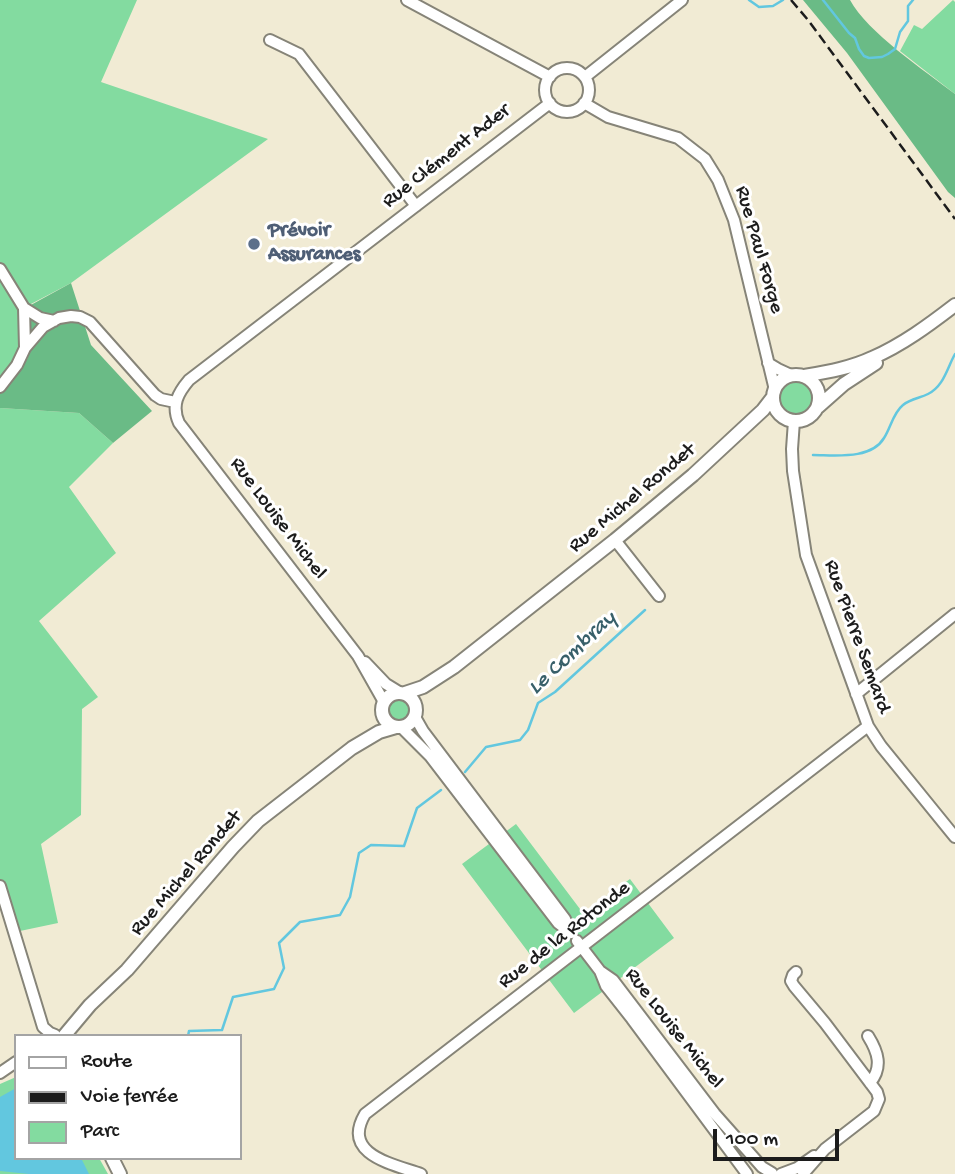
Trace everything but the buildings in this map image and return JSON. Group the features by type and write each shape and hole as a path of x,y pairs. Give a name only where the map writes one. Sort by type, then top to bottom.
{"street":[{"path":"407,0 550,76"},
{"path":"584,77 682,0"},
{"path":"270,40 299,54 416,206"},
{"path":"561,69 580,72 584,77 589,87 588,94 579,108 560,110 546,97 545,87 550,76 561,69"},
{"name":"Rue Clément Ader","path":"175,402 190,380 550,103"},
{"name":"Rue Paul Forge","path":"584,103 608,117 678,138 705,159 718,180 734,220 774,394"},
{"path":"0,270 24,308 40,318 54,321"},
{"path":"904,341 844,384 809,417 802,420 789,419 775,408 774,394 779,383 797,376 845,368 873,358 922,330 955,305"},
{"path":"24,308 24,348"},
{"path":"0,387 17,365 24,348 43,327 71,316 90,322 155,395 175,402"},
{"path":"768,362 778,369 810,379 817,387 820,400 818,407"},
{"name":"Rue Michel Rondet","path":"416,714 426,693 454,667 693,475 763,411 774,394"},
{"name":"Rue Louise Michel","path":"175,402 179,423 358,656 386,684 402,693"},
{"name":"Rue Michel Rondet","path":"736,436 764,416 789,419"},
{"name":"Rue Pierre Semard","path":"789,419 793,471 806,555 868,726 881,746 955,837"},
{"path":"615,540 659,596"},
{"path":"856,694 955,614"},
{"name":"Rue Louise Michel","path":"358,656 383,708"},
{"name":"Rue Michel Rondet","path":"402,693 423,687 454,667"},
{"path":"402,693 414,701 416,714 412,722 398,727 387,722 383,708 390,695 402,693"},
{"name":"Rue Michel Rondet","path":"66,1034 90,1005 127,970 258,821 352,748 373,727 383,708"},
{"name":"Rue Louise Michel","path":"416,714 423,731 558,910 600,971 606,986 747,1174"},
{"name":"Rue de la Rotonde","path":"421,1174 370,1155 362,1146 359,1136 359,1123 365,1114 868,726"},
{"name":"Rue Louise Michel","path":"398,727 430,757 558,923 572,933"},
{"name":"Rue Michel Rondet","path":"352,748 379,732 398,727"},
{"path":"0,886 43,1027 52,1034"},
{"name":"Rue Louise Michel","path":"600,971 613,980 724,1124 762,1167 774,1174"},
{"path":"774,1174 797,1168 825,1149 874,1111 879,1099 877,1092 794,986 791,981 796,972"},
{"name":"Rue Michel Rondet","path":"57,1034 68,1021 90,1005"},
{"path":"868,1036 877,1049 878,1067 870,1083"},
{"path":"803,1174 825,1149"}],"green space":[{"path":"0,0 137,0 101,82 268,139 71,283 29,305 28,358 0,394"},
{"path":"803,0 850,0 883,38 955,94 955,198 847,53"},
{"path":"953,0 955,94 900,51 914,25 922,29"},
{"path":"71,283 91,345 152,411 113,443 79,413 0,408 0,394 28,358 29,306"},
{"path":"796,382 808,387 813,399 808,411 796,416 784,411 779,399 784,387"},
{"path":"0,408 79,413 113,443 69,487 116,553 39,621 98,697 82,709 81,815 41,844 58,923 20,931 7,892 0,893"},
{"path":"399,697 408,701 412,710 408,719 399,723 390,719 386,710 390,701"},
{"path":"516,824 583,913 630,879 674,938 574,1013 462,864"},
{"path":"14,1078 14,1160 100,1160 108,1174 0,1174 0,1084"}],"water":[{"path":"14,1089 14,1160 82,1160 89,1174 0,1171 0,1097"}],"waterway":[{"path":"749,0 759,7 773,6 783,0"},
{"path":"823,0 855,38 864,56 869,58 882,57 895,49 900,32 908,21 908,6 913,0"},
{"name":"Le Combray","path":"813,455 852,455 871,450 884,438 894,416 903,405 928,394 938,386 955,354"},
{"name":"Le Combray","path":"465,772 486,747 520,740 528,730 538,703 555,692 645,610"},
{"name":"Le Combray","path":"188,1034 189,1031 222,1030 233,997 274,989 284,968 279,943 300,922 340,915 350,897 359,853 371,845 404,846 417,808 441,790"}],"railway":[{"path":"791,0 955,219"}],"place":[{"name":"Prévoir Assurances","path":"254,244"}]}
